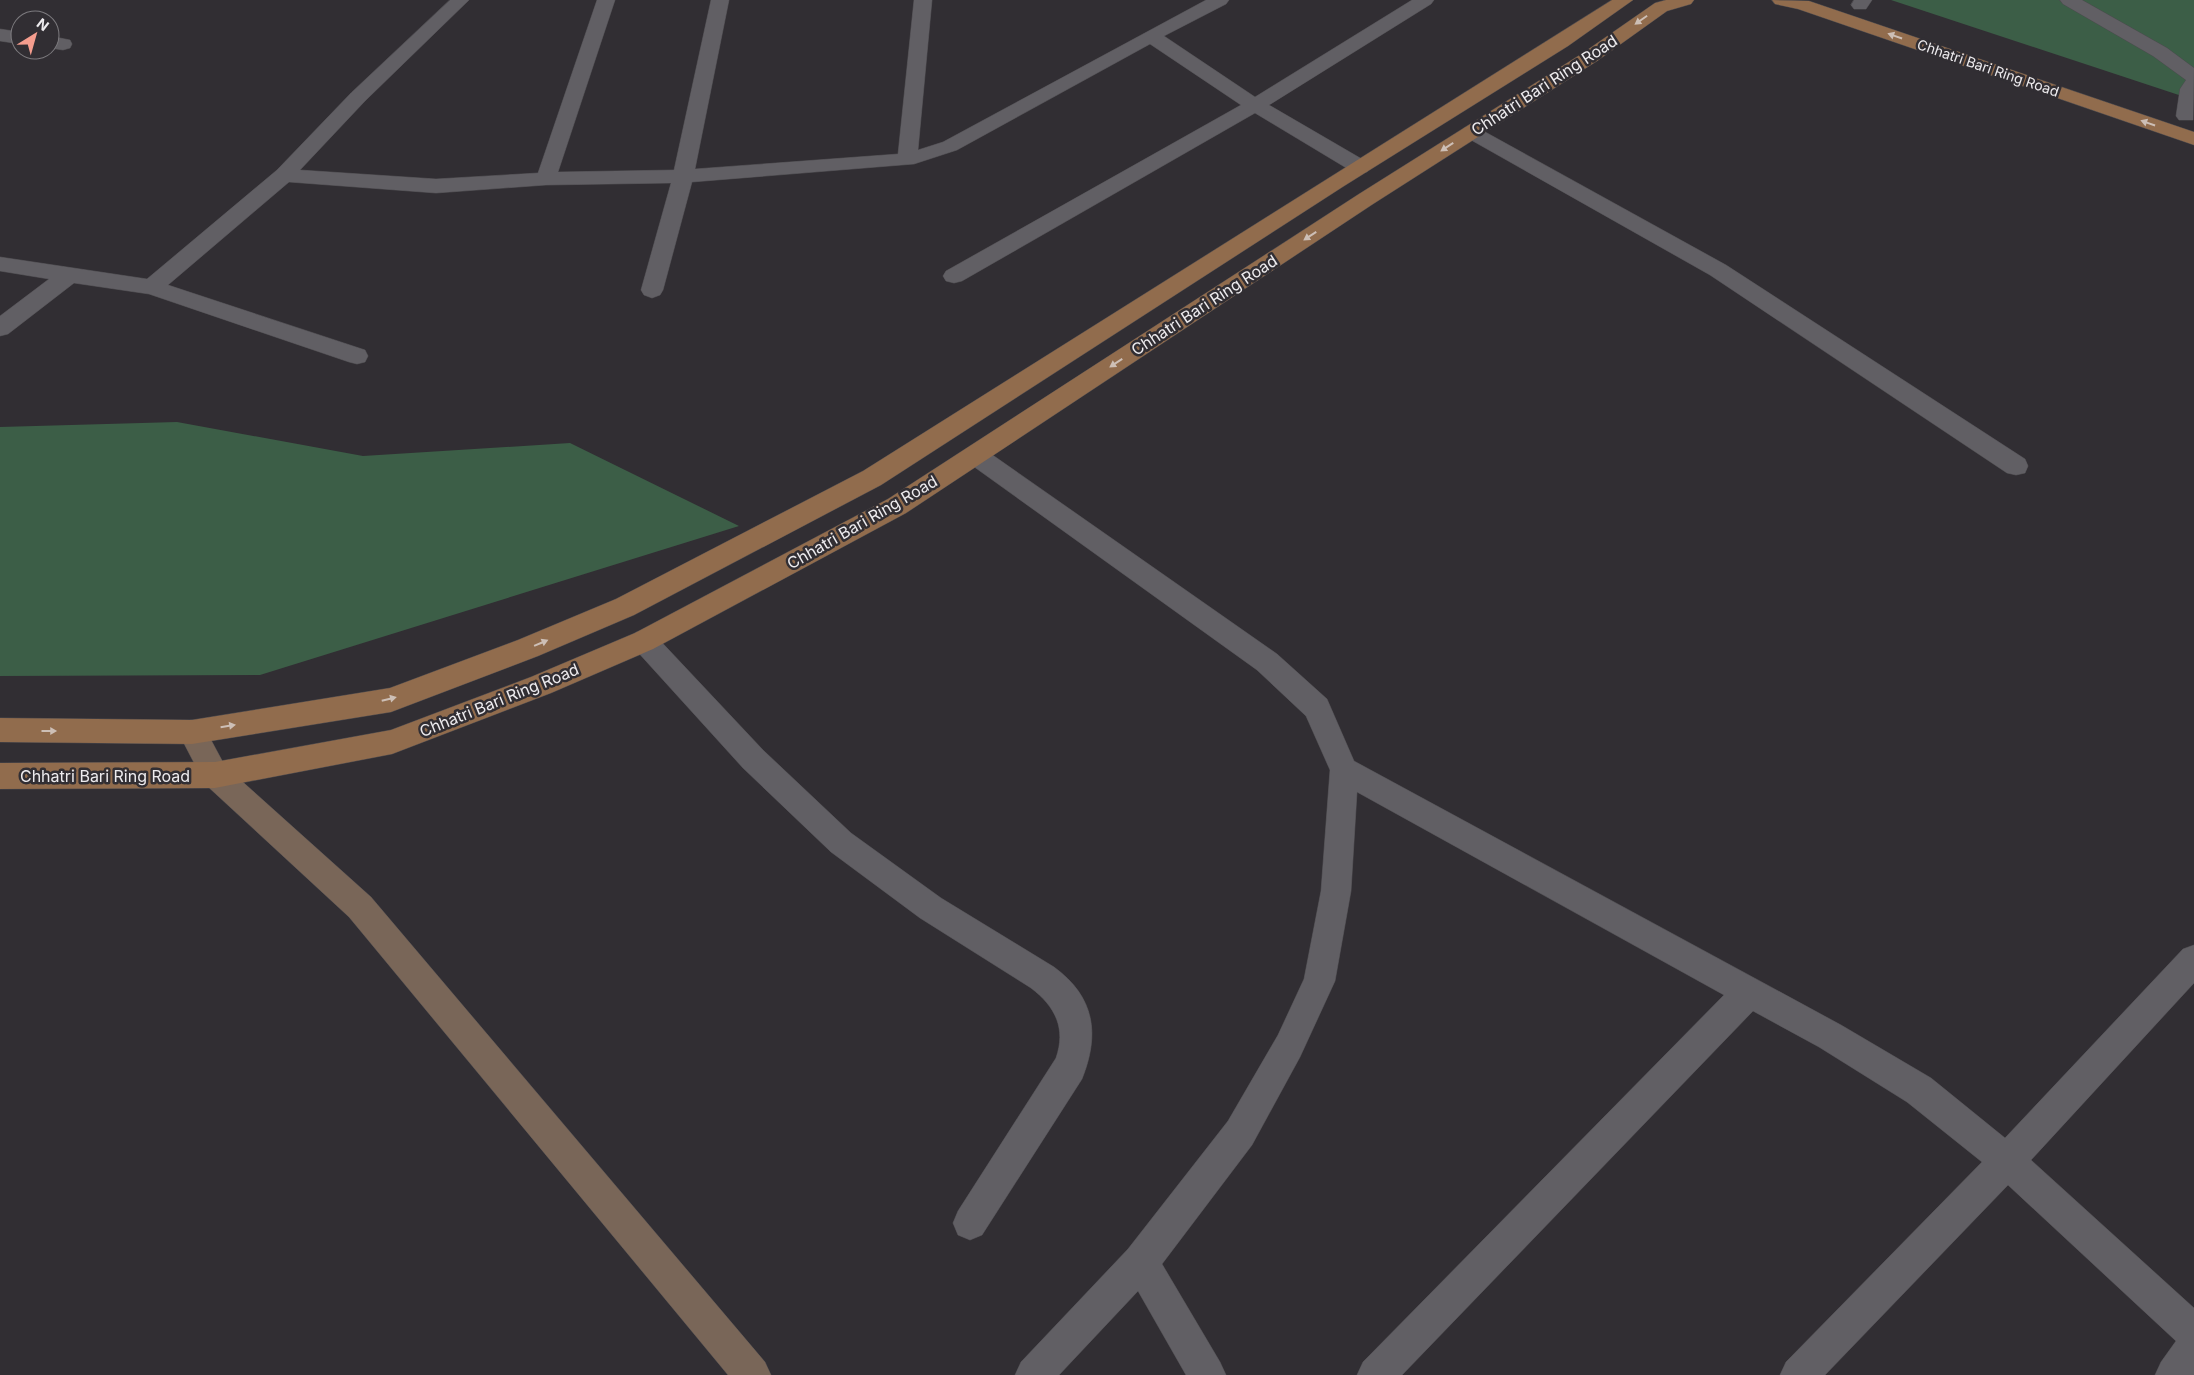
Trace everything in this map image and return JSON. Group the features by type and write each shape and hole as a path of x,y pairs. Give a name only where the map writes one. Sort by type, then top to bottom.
{"main road":[{"name":"Chhatri Bari Ring Road","path":"0,730 192,732 391,700 528,648 625,607 872,478 1360,167 1561,42 1624,0"},
{"name":"Chhatri Bari Ring Road","path":"0,776 215,775 392,742 541,685 644,641 897,506 1471,132 1590,57 1661,7 1685,0"},
{"name":"Chhatri Bari Ring Road","path":"1781,0 1804,5 2194,139"},
{"path":"1856,2 1888,15"},
{"path":"2167,110 2190,118"}],"street":[{"path":"151,287 284,175 358,97 460,0"},
{"path":"546,179 606,0"},
{"path":"652,290 684,176 720,0"},
{"path":"907,160 922,0"},
{"path":"284,175 436,186 546,179 684,176 907,160 950,146 1220,0"},
{"path":"954,276 1255,105 1424,0"},
{"path":"2068,0 2160,52 2194,77"},
{"path":"1151,36 1255,105 1360,167"},
{"path":"2190,118 2190,89 2194,83"},
{"path":"1471,132 1718,270 2016,466"},
{"path":"0,264 151,287 357,356"},
{"path":"0,328 69,275"},
{"path":"975,455 1267,662 1317,708 1344,770 1336,892 1319,981 1289,1046 1240,1133 1141,1262 1034,1375"},
{"path":"644,641 799,805 870,866 957,926 1053,985 1067,1003 1077,1023 1078,1043 1070,1067 970,1223"},
{"path":"192,732 215,775 360,907 752,1375"},
{"path":"1344,770 1750,991 1830,1036 1919,1090 2007,1161 2194,1333"},
{"path":"1800,1375 2007,1161 2194,960"},
{"path":"1376,1375 1750,991"},
{"path":"1141,1262 1207,1375"},
{"path":"2174,1375 2194,1348"}],"green space":[{"path":"1891,0 2194,0 2194,100"},
{"path":"177,422 363,456 570,443 739,526 260,675 0,676 0,427"}]}
